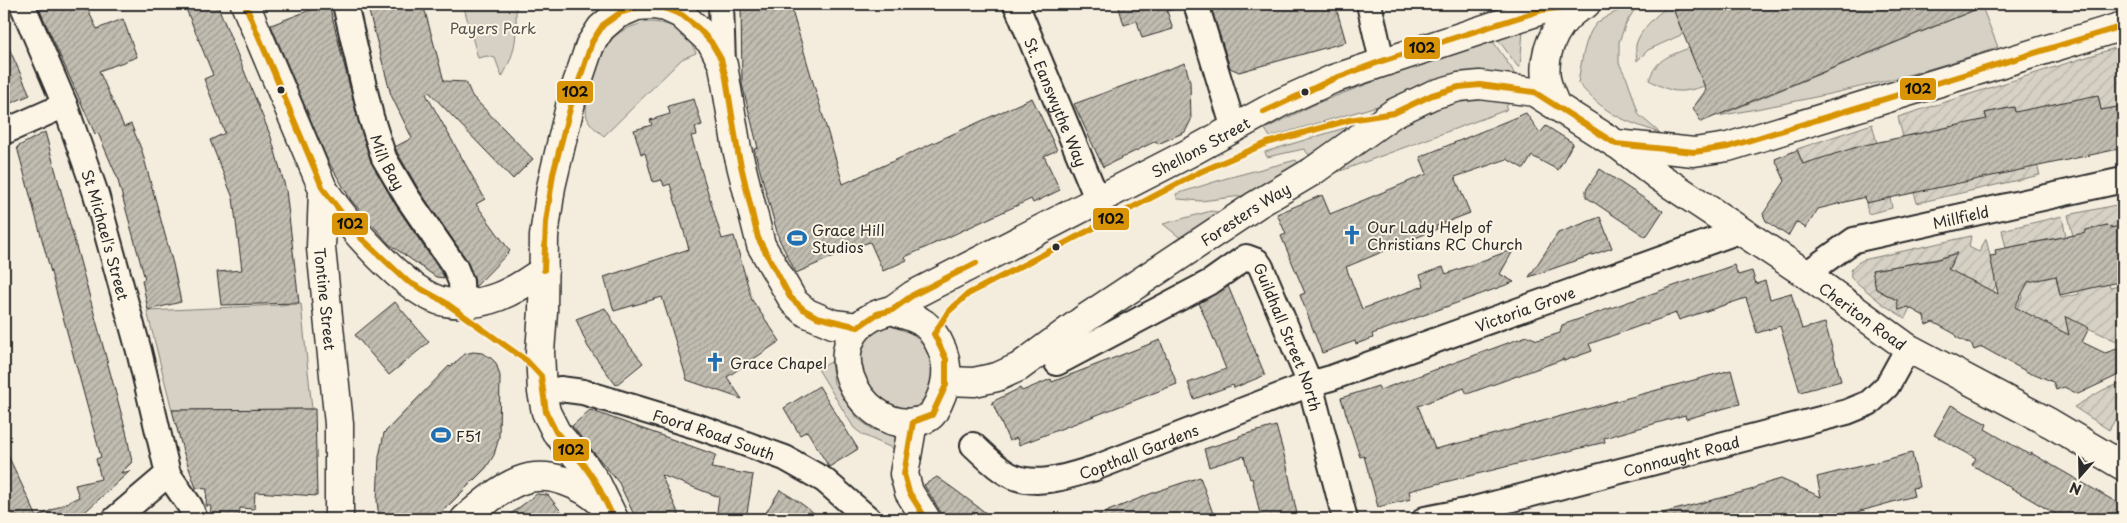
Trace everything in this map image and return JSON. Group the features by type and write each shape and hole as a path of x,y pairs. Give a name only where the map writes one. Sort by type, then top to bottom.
{"main road":[{"name":"Tontine Street","path":"245,4 323,189 321,248 339,424 339,519"},
{"path":"610,514 597,484 584,465 556,432 546,412 542,392 540,352 544,236 551,187 572,98 590,45 600,28 616,15 636,5 686,9 712,43 723,65 736,149 761,245 794,302 807,313 833,324 858,327"},
{"path":"1554,104 1546,78 1547,58 1562,20 1584,5"},
{"name":"Shellons Street","path":"892,310 913,295 1098,201 1280,103 1333,78 1542,10 1584,5"},
{"path":"1616,144 1694,152 1728,147 2123,26"},
{"name":"Foresters Way","path":"946,381 974,382 997,376 1019,367 1083,320 1256,205 1313,170 1394,113 1432,95 1459,87 1496,86 1534,92 1616,144"},
{"name":"Cheriton Road","path":"1616,144 1658,176 1806,274 1908,348 2050,423 2123,466"},
{"path":"323,189 340,213 379,256 407,281 453,302 490,299 509,294 544,270"},
{"path":"892,310 921,322 934,334 946,359 946,381 944,392 932,415 922,420 901,422 890,419 869,408 850,376 845,355 849,340 858,327 877,314 892,310"},
{"path":"913,422 904,474 909,492 926,519"},
{"path":"465,519 507,487 520,480 533,478 548,478 570,482 597,498 610,514"}],"street":[{"name":"St Michael's Street","path":"22,4 64,105 96,194 139,351 168,474 190,506 195,519"},
{"name":"Mill Bay","path":"345,4 371,117 384,158 455,267 461,282 453,302"},
{"path":"720,4 723,65"},
{"name":"St. Eanswythe Way","path":"1016,4 1098,201"},
{"path":"1196,4 1234,129"},
{"path":"1369,4 1382,61"},
{"path":"4,132 64,105"},
{"name":"Millfield","path":"1806,274 1854,240 2123,180"},
{"name":"Victoria Grove","path":"1310,384 1739,231"},
{"name":"Guildhall Street North","path":"1057,363 1212,281 1246,257 1250,257 1257,261 1261,267 1310,384 1346,519"},
{"name":"Connaught Road","path":"1426,519 1466,511 1847,412 1869,403 1887,386 1908,348"},
{"name":"Copthall Gardens","path":"973,445 996,466 1010,475 1023,480 1050,480 1095,468 1310,384"},
{"name":"Foord Road South","path":"542,392 560,389 583,392 702,428 785,458 824,480 869,519"},
{"path":"115,519 168,474"}],"green space":[{"name":"Payers Park","path":"463,4 516,4 515,42 511,58 502,77 495,58 487,56 478,58"},
{"path":"1672,4 1692,4 1674,11 1683,34 1648,50 1637,61 1636,45 1641,33 1656,16"},
{"path":"1632,5 1635,9 1626,23 1619,42 1619,63 1628,81 1639,115 1660,133 1615,115 1597,102 1578,83 1589,35 1597,23"},
{"path":"1982,7 1998,47 1929,69 1860,87 1718,116"},
{"path":"647,22 656,22 677,29 688,39 696,53 682,59 604,136 588,120 586,110 587,100 598,64 613,38 633,26"},
{"path":"1521,25 1523,31 1520,67 1518,67 1495,35"},
{"path":"1490,37 1515,76 1499,73 1467,74 1391,102 1270,137 1265,129 1315,104"},
{"path":"2118,47 2123,59 2123,106 2101,110 2098,95 2067,121 2063,102 2036,108 2020,133 2013,107 1985,113 1991,139 1965,124 1938,129 1942,149 1915,134 1903,137 1898,117"},
{"path":"1689,48 1705,86 1676,91 1664,88 1649,80 1660,62"},
{"path":"1482,98 1508,102 1506,110 1335,173 1321,173 1421,114 1450,103"},
{"path":"1872,124 1877,143 1803,164 1797,149"},
{"path":"1348,127 1350,131 1309,155 1304,149 1267,157 1265,152"},
{"path":"1296,160 1298,163 1250,195 1201,201 1178,199 1176,194 1227,178"},
{"path":"2037,165 2040,175 1917,203 1913,188"},
{"path":"1890,197 1892,208 1868,214 1866,203"},
{"path":"2116,205 2121,226 2110,228 2107,225 2086,230 2084,234 2073,236 2068,215"},
{"path":"1211,211 1224,213 1183,240 1163,224"},
{"path":"2062,216 2066,236 2006,248 2002,230"},
{"path":"1971,236 1969,247 1979,252 1986,239 1993,268 2056,276 2061,298 2079,294 2079,291 2094,287 2107,274 2110,288 2123,285 2123,344 2077,323 2067,342 2013,316 2023,295 1997,283 1989,298 1982,286 1966,278 1958,292 1941,284 1952,263 1942,258 1872,270 1876,289 1910,308 1905,318 1884,305 1851,278 1853,267 1863,260"},
{"path":"301,304 312,409 172,410 147,311"},
{"path":"893,324 909,328 921,337 937,369 931,395 922,404 908,410 892,409 878,399 859,367 863,344 874,329"},
{"path":"831,362 834,383 857,418 872,429 896,435 898,440 894,449 863,435 854,428 818,369"},
{"path":"2123,382 2123,407 2109,430 2074,407 2103,390"}],"building":[{"path":"37,4 85,4 97,29 123,19 137,57 99,71 124,127 131,124 142,151 173,264 181,302 148,310 142,280 145,279 117,177 98,133 95,134"},
{"path":"184,4 217,4 271,137 286,190 299,303 221,305 217,272 242,270 233,198 210,140 225,133 204,79 213,75"},
{"path":"329,4 358,120 371,162 395,204 445,278 436,277 389,244 351,200 328,161 271,25"},
{"path":"367,4 423,4 444,81 466,82 472,96 533,159 513,179 429,92 426,94 485,199 476,204 510,251 475,287 474,277 466,259 419,190 395,147 412,138 391,95"},
{"path":"741,4 790,4 843,184 1032,98 1057,150 1044,156 1060,190 1033,203 1031,199 905,257 907,260 883,271 870,242 796,273 779,239 754,149 758,148 742,84"},
{"path":"1118,4 1177,4 1177,8 1167,11 1173,29 1142,38 1137,21 1124,25"},
{"path":"1210,4 1335,4 1346,42 1239,72 1230,68"},
{"path":"1692,4 1989,4 1701,122 1693,108 1706,90 1674,11"},
{"path":"4,37 30,95 4,106"},
{"path":"1185,63 1190,82 1191,120 1185,132 1158,144 1156,141 1103,167 1074,104"},
{"path":"2098,95 2101,110 2123,106 2123,148 1866,203 1865,197 1818,209 1806,228 1796,222 1788,236 1766,221 1763,214 1785,181 1775,159 1797,150 1803,164 1860,146 1987,119 1985,113 2014,107 2015,112"},
{"path":"694,99 702,125 695,127 697,135 691,136 722,239 734,236 752,300 780,341 727,377 742,399 687,380 662,297 614,311 604,277 689,249 670,184 664,186 662,180 653,182 645,153 641,154 634,130 652,125 650,120 670,114 668,106"},
{"path":"1526,113 1540,133 1546,126 1573,143 1558,170 1532,156 1524,169 1507,159 1455,177 1470,213 1436,226 1437,229 1346,267 1362,309 1424,286 1420,275 1443,267 1446,274 1514,249 1500,274 1514,282 1372,334 1373,338 1356,344 1355,341 1322,353 1300,295 1305,293 1281,236 1286,234 1277,214 1322,195 1330,214 1427,174 1420,157"},
{"path":"45,132 126,431 132,462 121,473 130,471 77,519 4,519 4,447 37,517 79,497 75,485 101,479 96,459 101,457 17,147"},
{"path":"1600,169 1663,211 1646,237 1586,197 1586,190"},
{"path":"1600,217 1612,248 1529,277 1558,233"},
{"path":"2107,225 2110,228 2121,226 2123,236 2123,281 2060,295 2056,276 2028,282 2015,307 2069,335 2065,316 2089,328 2082,342 2105,353 2123,347 2123,373 2078,394 2064,387 2056,390 2053,382 2031,374 1982,347 1974,350 1972,345 1933,322 1926,325 1924,316 1908,307 1899,310 1897,300 1876,289 1872,270 1935,260 1957,253 1948,269 1998,294 1990,256 1996,255 1995,250 2085,233 2086,230"},
{"path":"1734,265 1738,275 1752,271 1756,284 1765,281 1770,299 1791,293 1802,329 1825,323 1841,381 1800,392 1780,326 1757,333 1746,298 1679,320 1676,313 1589,344 1592,351 1564,361 1564,359 1467,394 1464,388 1418,406 1435,449 1731,370 1740,404 1686,419 1685,415 1604,438 1605,442 1409,491 1411,499 1378,507 1364,456 1360,457 1341,398 1378,386 1380,390 1527,336 1538,340 1560,333 1562,325"},
{"path":"1228,286 1265,375 1234,388 1233,385 1194,399 1188,383 1226,369 1199,303"},
{"path":"395,302 429,342 389,375 355,335"},
{"path":"605,308 625,340 643,363 616,385 588,347 576,319"},
{"path":"1160,340 1177,384 1019,445 1017,438 1009,441 992,402 1020,388 1022,391 1051,379 1052,382"},
{"name":"F51","path":"473,352 482,353 491,358 496,363 500,376 499,437 494,455 486,468 435,519 382,519 378,510 377,500 379,457 384,433 449,366 465,354"},
{"path":"819,386 858,449 829,467 807,431 800,435 784,408"},
{"path":"1951,405 1987,424 1985,429 2123,506 2123,519 2064,519 1972,465 1976,458 1934,435"},
{"path":"315,409 317,496 255,492 254,509 240,508 239,519 210,519 211,506 206,506 207,489 196,488 183,451 172,410"},
{"path":"590,410 716,455 711,468 753,475 746,519 716,519 719,497 661,475 681,519 636,519 619,483 572,426"},
{"path":"1276,426 1298,519 1261,519 1252,478 1250,479 1244,456 1209,467 1204,449 1239,438 1239,436"},
{"path":"1912,453 1919,487 1912,488 1914,496 1832,519 1664,519 1663,513 1754,489 1757,486 1781,479 1821,497 1817,477"},
{"path":"937,477 994,519 945,519 924,485"},
{"path":"1200,477 1215,519 1091,519 1155,492"},
{"path":"780,490 799,502 822,519 762,519"},
{"path":"537,494 548,495 567,519 504,519"}],"transit line":[{"name":"102","path":"245,4 323,189 361,238 407,281 443,301 527,361 541,376"},
{"name":"102","path":"1264,112 1333,79 1382,61 1542,10 1586,4"},
{"name":"102","path":"544,270 546,222 553,174 571,105 592,42 603,25 620,13 639,7 664,8 682,15 698,28 711,42 721,59 726,78 738,153 758,238 790,297 803,309 817,317 858,327"},
{"name":"102","path":"934,334 948,312 968,294 1200,172 1267,143 1349,120 1394,113 1432,95 1459,87 1480,85 1534,92 1616,144 1694,152 1728,147 2123,26"},
{"name":"102","path":"858,327 877,314 892,310 913,295 976,263"},
{"name":"102","path":"913,422 932,415 946,385 946,359 934,334"},
{"name":"102","path":"541,376 546,412 556,432 584,465 597,484 614,519"},
{"name":"102","path":"913,422 904,474 909,492 926,519"}],"place":[{"name":"Our Lady Help of Christians RC Church","path":"1352,235"},
{"name":"Grace Hill Studios","path":"797,238"},
{"name":"Grace Chapel","path":"715,362"},
{"name":"F51","path":"441,435"}]}
